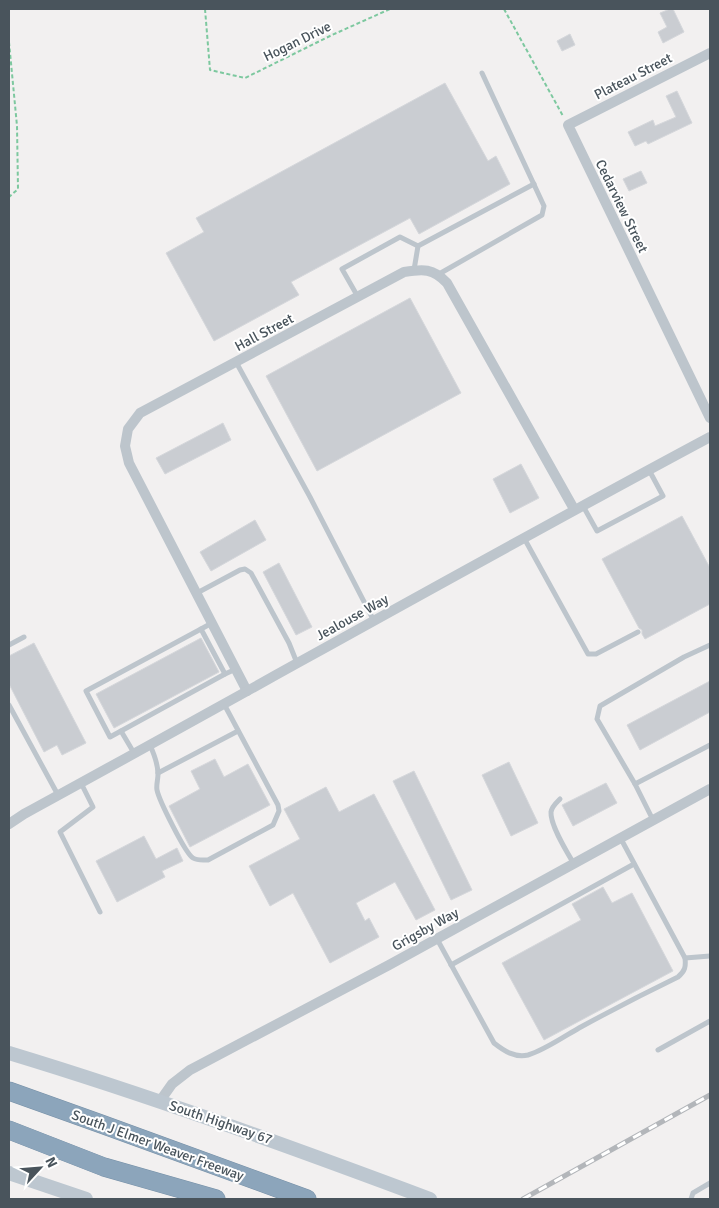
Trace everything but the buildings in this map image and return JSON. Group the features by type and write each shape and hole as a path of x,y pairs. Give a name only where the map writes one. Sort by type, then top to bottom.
{"highway":[{"name":"South J Elmer Weaver Freeway","path":"9,1091 307,1199"},
{"path":"9,1130 104,1167 216,1199"}],"main road":[{"name":"South Highway 67","path":"9,1053 160,1101 289,1146 430,1199"},
{"path":"9,1173 86,1199"}],"street":[{"name":"Plateau Street","path":"568,124 710,53"},
{"name":"Cedarview Street","path":"568,124 710,418"},
{"path":"414,270 423,269 439,274 447,283 578,507"},
{"name":"Hall Street","path":"247,691 129,463 125,446 128,429 140,413 404,272 414,270"},
{"name":"Jealouse Way","path":"9,824 80,782 578,507 710,437"},
{"name":"Grigsby Way","path":"160,1101 172,1084 190,1070 436,939 710,789"}],"lane":[{"path":"439,274 542,216 544,206 482,73"},
{"path":"418,246 534,184"},
{"path":"358,297 342,270 400,237 418,246"},
{"path":"414,270 418,246"},
{"path":"236,362 310,497 374,621"},
{"path":"578,507 596,531 663,496 649,470"},
{"path":"524,538 588,654 596,654 638,632"},
{"path":"197,594 240,570 245,569 251,572 289,643 297,663"},
{"path":"212,623 86,691 110,737 236,669"},
{"path":"201,629 225,674"},
{"path":"9,645 24,637"},
{"path":"654,821 597,719 600,706 684,657 710,645"},
{"path":"149,744 157,763 156,788 159,798 185,849 192,857 208,860 273,825 279,811 278,805 224,704"},
{"path":"9,705 58,795"},
{"path":"122,731 134,753"},
{"path":"158,773 238,731"},
{"path":"635,784 710,745"},
{"path":"80,782 93,807 60,832 100,912"},
{"path":"560,799 553,806 551,813 553,822 574,864"},
{"path":"436,939 494,1043 506,1052 517,1056 528,1055 546,1047 630,1000 678,977 684,971 686,965 685,958 621,839"},
{"path":"451,965 634,864"},
{"path":"685,958 710,956"},
{"path":"658,1050 710,1021"},
{"path":"691,1199 693,1193 710,1183"}],"path":[{"name":"Hogan Drive","path":"205,9 210,70 245,78 390,9"},
{"path":"504,9 568,124"},
{"path":"9,42 17,126 18,189 9,197"}],"railway":[{"path":"523,1199 710,1095"}]}
